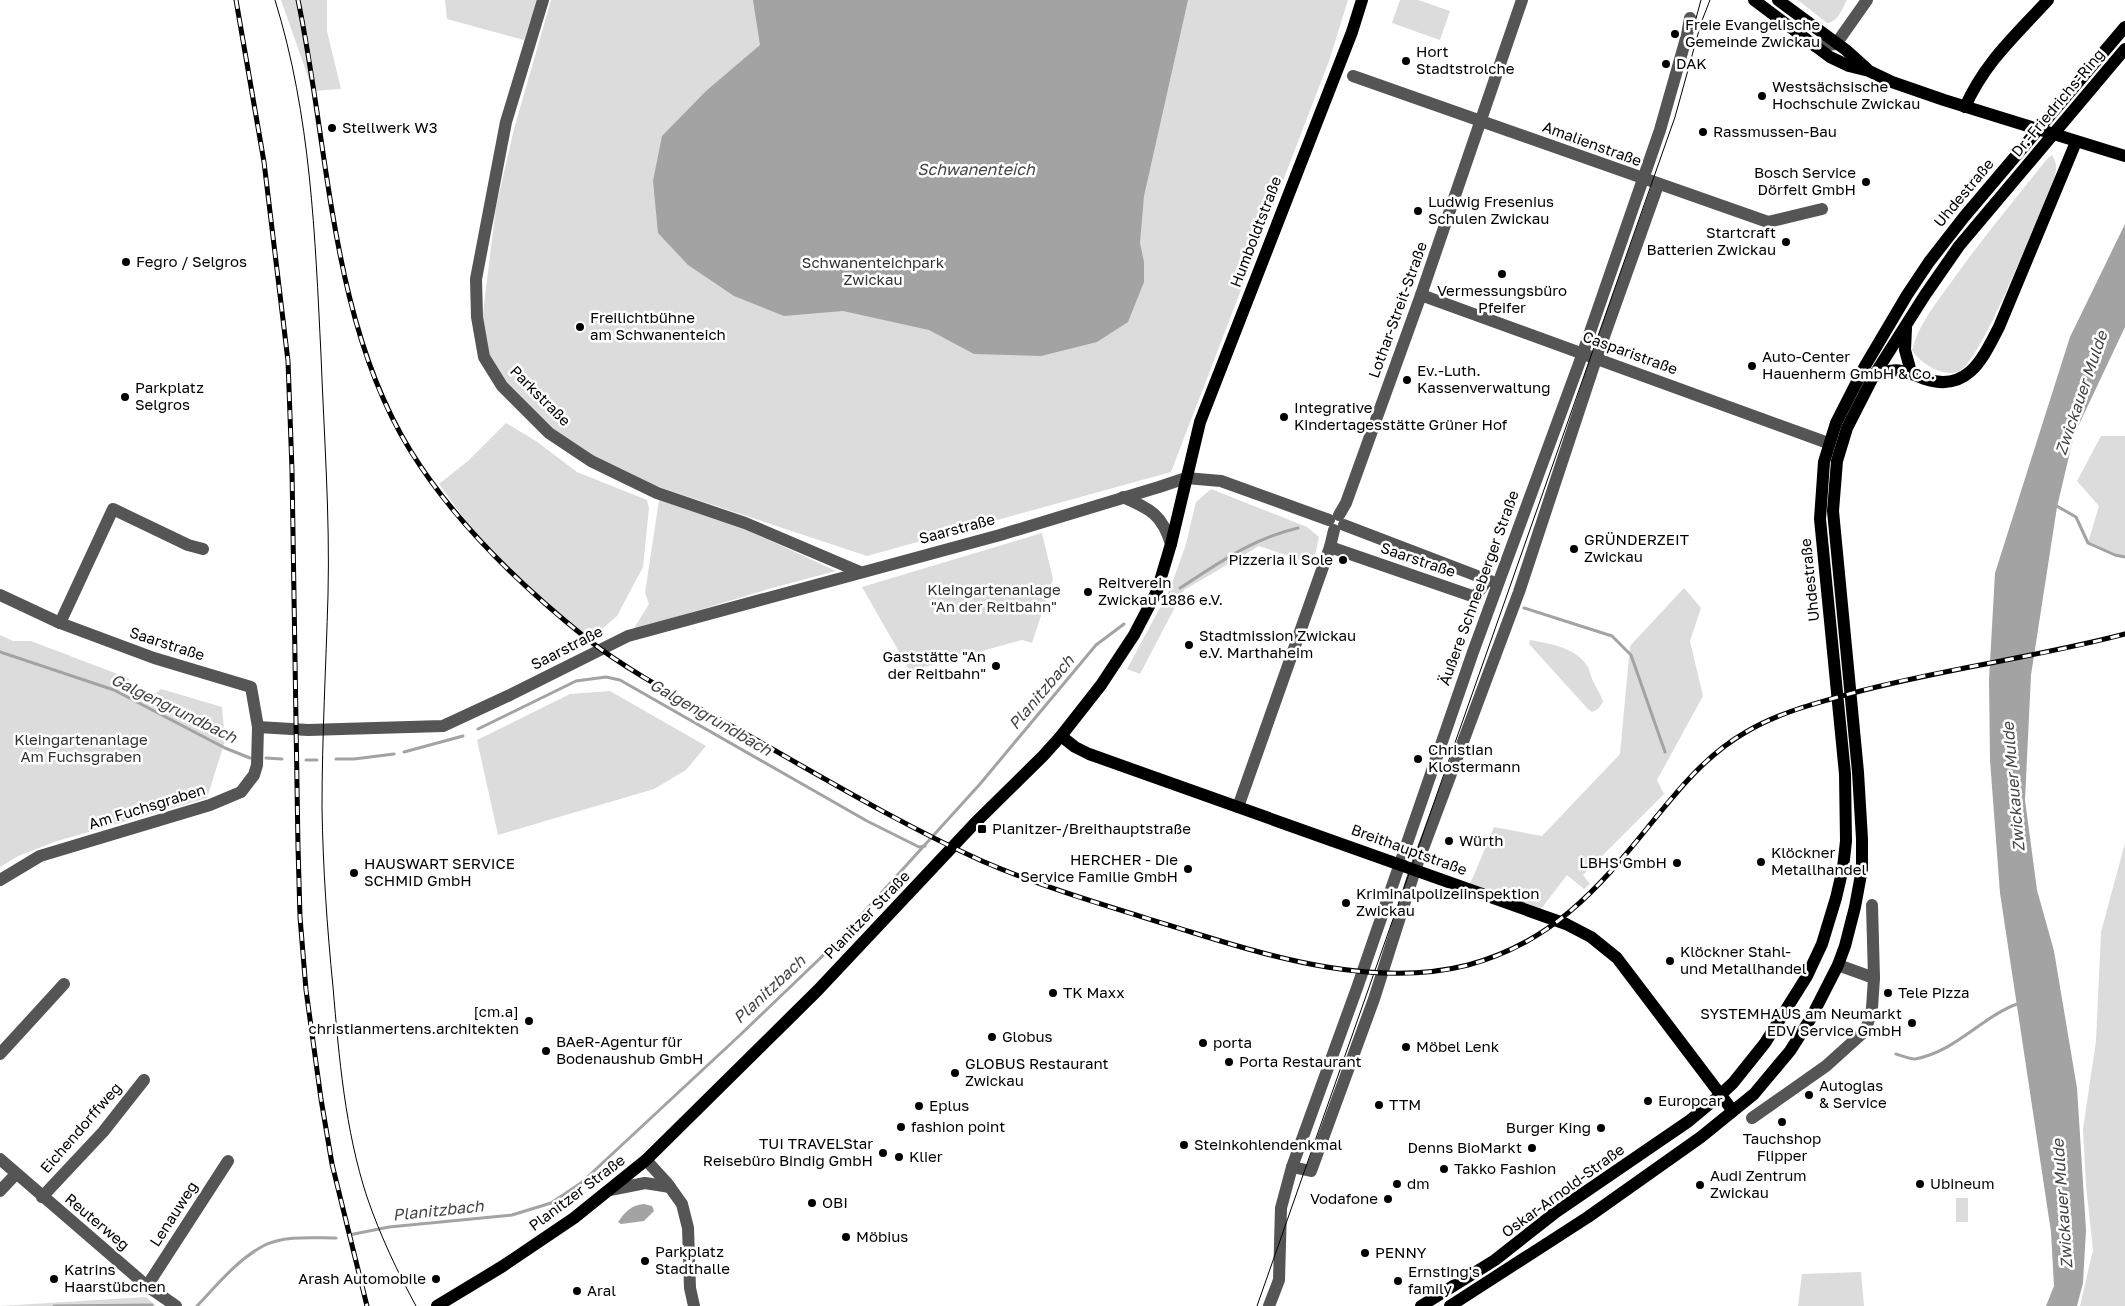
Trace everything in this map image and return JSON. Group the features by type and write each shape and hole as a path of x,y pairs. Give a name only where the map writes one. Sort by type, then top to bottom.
{"main road":[{"name":"Humboldtstraße","path":"1186,478 1200,422 1352,32 1362,0"},
{"path":"1754,0 1815,46 1840,62 1994,117 2125,156"},
{"path":"1778,0 1869,71"},
{"path":"1965,107 1988,64 2048,0"},
{"name":"Dr.-Friedrichs-Ring","path":"2062,101 2125,27"},
{"name":"Dr.-Friedrichs-Ring","path":"1977,224 2125,49"},
{"name":"Uhdestraße","path":"1720,1096 1733,1083 1765,1042 1807,976 1822,944 1843,868 1846,841 1845,774 1820,519 1821,480 1828,443 1845,403 1865,366 1928,262 2062,101"},
{"path":"1873,377 1884,372 1898,370 1911,372 1926,379 1948,382 1962,378 1975,368 1985,355 2013,294 2076,142"},
{"name":"Uhdestraße","path":"1733,1111 1754,1094 1790,1051 1811,1018 1838,965 1855,907 1862,862 1858,772 1833,511 1834,479 1840,447 1847,428 1873,377 1941,271 1977,224"},
{"path":"1907,323 1904,350 1911,372"},
{"name":"Planitzer Straße","path":"437,1306 534,1245 610,1190 646,1160 818,990 975,823 1061,736 1102,685 1134,635 1157,591 1171,544 1186,478"},
{"name":"Breithauptstraße","path":"1061,736 1089,754 1566,924 1591,937 1617,958 1733,1111"},
{"name":"Oskar-Arnold-Straße","path":"1421,1306 1495,1260 1556,1212 1661,1141 1720,1096"},
{"name":"Oskar-Arnold-Straße","path":"1450,1306 1588,1217 1701,1137 1733,1111"}],"street":[{"name":"Parkstraße","path":"544,0 506,122 476,279 477,317 484,357 502,386 549,433 591,461 657,493 745,523 860,572"},
{"name":"Lothar-Streit-Straße","path":"1238,807 1330,547 1336,523 1346,503 1421,295 1522,0"},
{"path":"1815,46 1836,44 1867,0"},
{"name":"Äußere Schneeberger Straße","path":"1269,1306 1278,1280 1281,1208 1292,1167 1400,864 1492,582 1582,354 1660,130 1687,35 1690,18"},
{"name":"Amalienstraße","path":"1353,76 1481,120 1658,185 1768,222 1822,209"},
{"path":"1292,1167 1312,1171 1374,999 1416,870 1519,592 1596,358 1658,185"},
{"name":"Casparistraße","path":"1421,295 1828,443"},
{"name":"Saarstraße","path":"0,595 60,623 154,658 251,687 258,727 308,730 443,726 628,636 1000,535 1123,497 1159,488 1186,478 1221,482 1492,582 1475,597 1330,547"},
{"path":"1123,497 1147,507 1159,517 1167,531 1171,544"},
{"path":"60,623 114,509 188,545 203,549"},
{"name":"Am Fuchsgraben","path":"0,880 40,856 210,805 241,792 254,774 257,765 258,727"},
{"path":"1752,1118 1826,1066 1866,1030 1872,1008 1874,978 1872,905"},
{"path":"1838,965 1874,978"},
{"path":"0,1054 64,984"},
{"name":"Eichendorffweg","path":"42,1197 102,1132 144,1080"},
{"name":"Reuterweg","path":"0,1159 147,1286 176,1306"},
{"path":"646,1160 682,1204 688,1228 690,1288 694,1306"},
{"name":"Lenauweg","path":"147,1286 228,1161"},
{"path":"0,1191 16,1174"},
{"path":"610,1190 645,1182 670,1187"}],"green space":[{"path":"281,0 327,0 327,31 341,89 313,91"},
{"path":"445,0 537,0 524,40 447,19"},
{"name":"Schwanenteichpark Zwickau","path":"551,0 1348,0 1329,61 1171,472 867,556 653,485 595,461 531,416 496,370 486,348 482,321 496,207 514,129"},
{"path":"1400,0 1418,0 1450,11 1440,40 1392,23"},
{"path":"1798,0 1847,0 1837,18 1827,23"},
{"path":"2052,155 2056,166 2053,182 2008,287 1980,344 1968,363 1958,372 1945,372 1932,368 1920,360 1912,350 1919,331 1940,297 1975,250"},
{"path":"506,423 536,441 577,472 647,500 649,508 643,567 617,616 589,640 525,584 479,539 439,484 468,461"},
{"path":"2101,436 2125,436 2125,557 2115,555 2088,543 2099,506 2077,481"},
{"path":"1211,489 1307,527 1319,537 1313,564 1259,546 1184,590 1140,674 1127,669 1170,589 1186,544 1196,502"},
{"path":"659,500 745,529 836,571 772,588 633,630 649,604 645,593"},
{"name":"Kleingartenanlage \"An der Reitbahn\"","path":"1042,533 1053,579 1032,643 1022,640 910,671 862,587"},
{"path":"1684,588 1701,608 1690,641 1703,696 1657,780 1664,794 1583,875 1590,884 1584,889 1567,875 1537,914 1468,889 1494,827 1542,836 1620,754 1630,646"},
{"name":"Kleingartenanlage Am Fuchsgraben","path":"0,635 13,641 31,641 128,678 133,687 155,694 161,689 222,707 225,741 207,798 57,841 18,856 0,867"},
{"path":"1530,640 1570,651 1583,660 1588,667 1603,702 1598,709 1592,712 1587,708 1529,644"},
{"path":"610,691 706,746 686,770 654,789 498,835 477,740 570,694"},
{"path":"2125,843 2125,1306 2080,1306 2093,1250 2086,1185 2083,1129 2096,1041 2101,932"},
{"path":"1956,1198 1968,1198 1968,1222 1956,1222"},
{"path":"1861,1272 1864,1306 1798,1306 1802,1274"},
{"path":"146,1297 156,1306 0,1306"}],"water":[{"name":"Schwanenteich","path":"753,0 1188,0 1144,196 1140,243 1144,262 1144,282 1128,322 1097,342 1041,356 974,354 929,330 843,311 784,316 734,296 688,265 658,233 653,181 662,136 706,91 760,45"},
{"name":"Zwickauer Mulde","path":"2125,224 2125,327 2074,435 2057,507 2031,675 2025,800 2037,890 2054,951 2077,1088 2086,1230 2083,1283 2077,1306 2046,1306 2054,1286 2051,1232 2000,893 1990,760 1989,680 1995,573 2070,337"},
{"path":"644,1204 652,1206 654,1211 644,1221 621,1224 618,1222 629,1210"}],"waterway":[{"path":"2055,505 2076,517 2088,543 2115,555 2125,557"},
{"name":"Planitzbach","path":"1180,588 1250,545 1265,538 1298,528"},
{"name":"Planitzbach","path":"1524,608 1612,636 1631,655 1665,752"},
{"name":"Planitzbach","path":"349,1235 389,1227 512,1215 551,1203 581,1183 835,944 980,784 1096,645 1124,624"},
{"name":"Galgengrundbach","path":"0,652 114,690 225,748 250,758"},
{"name":"Galgengrundbach","path":"478,729 576,681 606,677 620,680 867,821 919,847 925,846"},
{"name":"Galgengrundbach","path":"404,752 463,736"},
{"name":"Galgengrundbach","path":"336,759 354,759 394,754"},
{"name":"Galgengrundbach","path":"266,758 282,759"},
{"name":"Galgengrundbach","path":"306,760 317,760"},
{"name":"Planitzbach","path":"1896,1054 1915,1059 1930,1055 1944,1049 1994,1016 2020,1003"},
{"name":"Planitzbach","path":"197,1306 236,1266 263,1246 280,1240 336,1238"},
{"name":"Planitzbach","path":"54,1306 152,1305"}],"tram line":[{"path":"275,0 297,88 304,132 316,265 328,535 322,808 324,875 335,1013 348,1120 359,1172 377,1225 416,1306"},
{"path":"1695,22 1701,0"},
{"path":"1257,1306 1675,117 1701,23 1710,0"}],"railway":[{"path":"236,0 264,162 288,361 292,470 300,917 306,990 332,1164 367,1306"},
{"path":"298,0 336,231 348,289 363,346 383,399 410,450 447,503 468,528 537,597 586,638 623,665 921,832 982,861 1059,890 1258,952 1328,967 1364,972 1399,973 1434,971 1468,965 1498,955 1524,943 1570,911 1611,871 1671,799 1705,762 1732,741 1758,725 1809,705 1883,685 2125,634"}],"place":[{"name":"Freie Evangelische Gemeinde Zwickau","path":"1675,34"},
{"name":"Hort Stadtstrolche","path":"1406,61"},
{"name":"DAK","path":"1666,64"},
{"name":"Westsächsische Hochschule Zwickau","path":"1762,96"},
{"name":"Stellwerk W3","path":"332,128"},
{"name":"Rassmussen-Bau","path":"1703,132"},
{"name":"Bosch Service Dörfelt GmbH","path":"1866,182"},
{"name":"Ludwig Fresenius Schulen Zwickau","path":"1418,211"},
{"name":"Startcraft Batterien Zwickau","path":"1786,242"},
{"name":"Fegro / Selgros","path":"126,262"},
{"name":"Vermessungsbüro Pfeifer","path":"1502,274"},
{"name":"Freilichtbühne am Schwanenteich","path":"580,327"},
{"name":"Auto-Center Hauenherm GmbH & Co.","path":"1752,366"},
{"name":"Ev.-Luth. Kassenverwaltung","path":"1407,380"},
{"name":"Parkplatz Selgros","path":"125,397"},
{"name":"Integrative Kindertagesstätte Grüner Hof","path":"1284,417"},
{"name":"GRÜNDERZEIT Zwickau","path":"1574,549"},
{"name":"Pizzeria il Sole","path":"1343,560"},
{"name":"Reitverein Zwickau 1886 e.V.","path":"1088,592"},
{"name":"Stadtmission Zwickau e.V. Marthaheim","path":"1189,645"},
{"name":"Gaststätte \"An der Reitbahn\"","path":"996,666"},
{"name":"Christian Klostermann","path":"1418,759"},
{"name":"Planitzer-/Breithauptstraße","path":"982,829"},
{"name":"Würth","path":"1449,841"},
{"name":"Klöckner Metallhandel","path":"1761,862"},
{"name":"LBHS GmbH","path":"1677,863"},
{"name":"HERCHER - Die Service Familie GmbH","path":"1188,869"},
{"name":"HAUSWART SERVICE SCHMID GmbH","path":"354,873"},
{"name":"Kriminalpolizeiinspektion Zwickau","path":"1346,903"},
{"name":"Klöckner Stahl- und Metallhandel","path":"1670,961"},
{"name":"TK Maxx","path":"1053,993"},
{"name":"Tele Pizza","path":"1888,993"},
{"name":"[cm.a] christianmertens.architekten","path":"529,1021"},
{"name":"SYSTEMHAUS am Neumarkt EDV Service GmbH","path":"1912,1023"},
{"name":"Globus","path":"992,1037"},
{"name":"porta","path":"1203,1043"},
{"name":"Möbel Lenk","path":"1406,1047"},
{"name":"BAeR-Agentur für Bodenaushub GmbH","path":"546,1051"},
{"name":"Porta Restaurant","path":"1229,1062"},
{"name":"GLOBUS Restaurant Zwickau","path":"955,1073"},
{"name":"Autoglas & Service","path":"1809,1095"},
{"name":"Europcar","path":"1648,1101"},
{"name":"TTM","path":"1379,1105"},
{"name":"Eplus","path":"919,1106"},
{"name":"Tauchshop Flipper","path":"1782,1122"},
{"name":"fashion point","path":"901,1127"},
{"name":"Burger King","path":"1601,1128"},
{"name":"Steinkohlendenkmal","path":"1184,1145"},
{"name":"Denns BioMarkt","path":"1532,1148"},
{"name":"TUI TRAVELStar Reisebüro Bindig GmbH","path":"883,1153"},
{"name":"Klier","path":"899,1157"},
{"name":"Takko Fashion","path":"1444,1169"},
{"name":"dm","path":"1397,1184"},
{"name":"Ubineum","path":"1920,1184"},
{"name":"Audi Zentrum Zwickau","path":"1700,1185"},
{"name":"Vodafone","path":"1388,1199"},
{"name":"OBI","path":"812,1203"},
{"name":"Möbius","path":"846,1237"},
{"name":"PENNY","path":"1365,1253"},
{"name":"Parkplatz Stadthalle","path":"645,1261"},
{"name":"Katrins Haarstübchen","path":"54,1279"},
{"name":"Arash Automobile","path":"436,1279"},
{"name":"Ernsting's family","path":"1398,1281"},
{"name":"Aral","path":"577,1291"}]}
